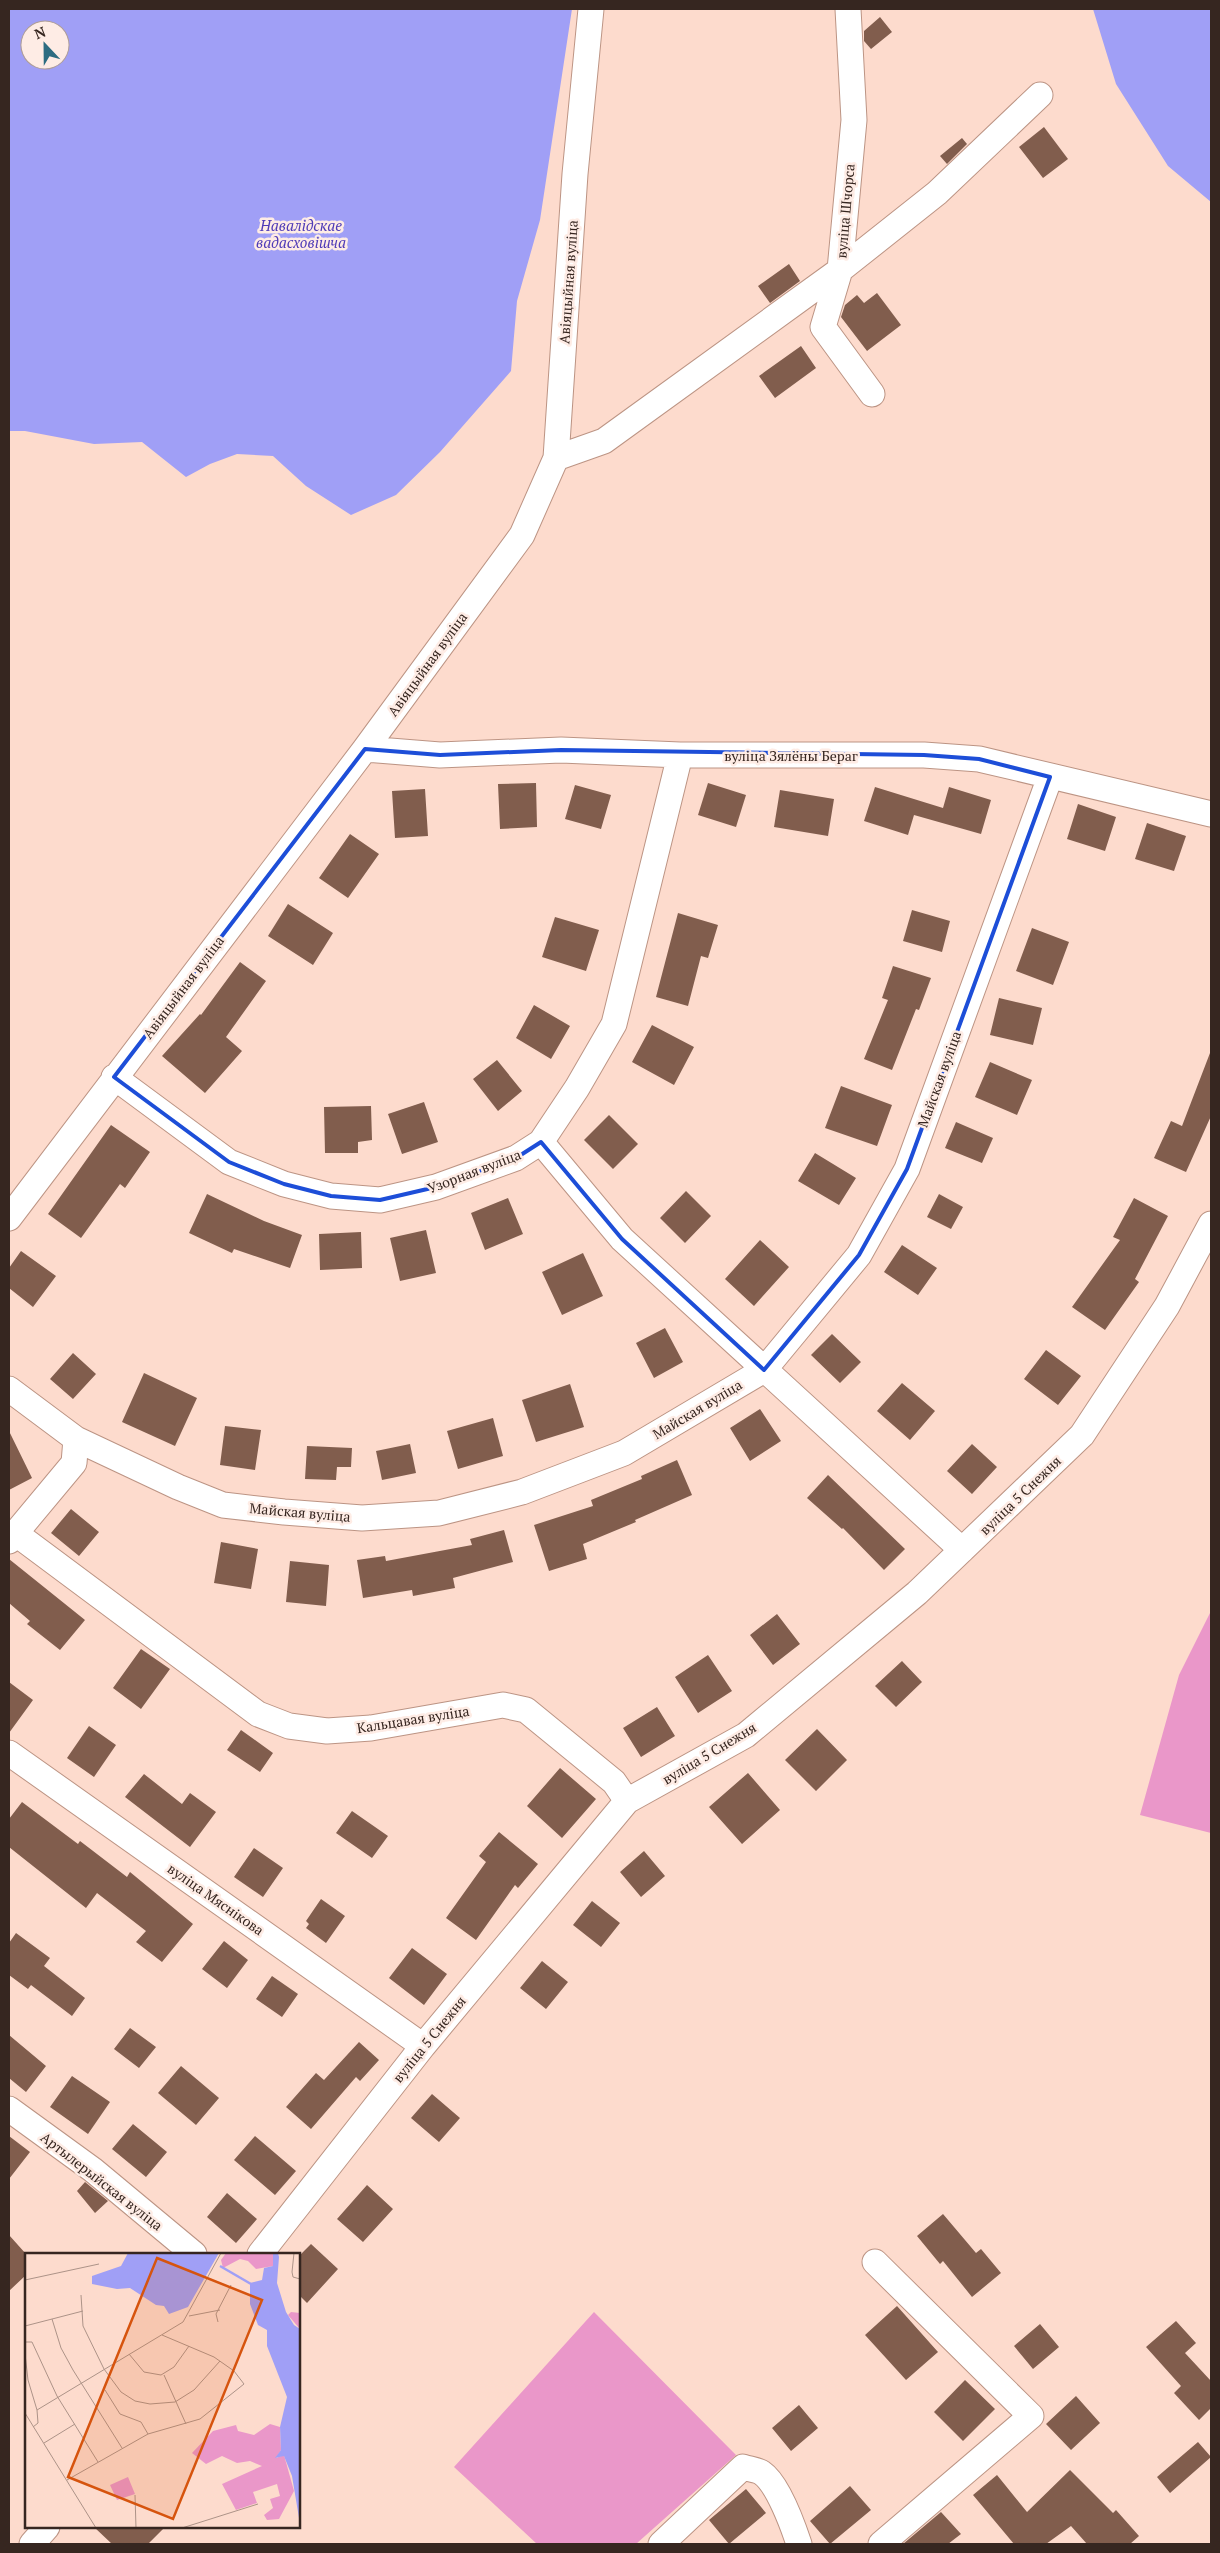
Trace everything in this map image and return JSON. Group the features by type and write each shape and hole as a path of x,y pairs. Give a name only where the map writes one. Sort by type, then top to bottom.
{"street":[{"name":"Авіяцыйная вуліца","path":"9,1218 114,1077 365,749 522,535 556,458 575,174 591,9"},
{"name":"вуліца Шчорса","path":"848,9 854,120 840,270 823,327 872,394"},
{"path":"556,458 604,441 840,270 937,193 1040,95"},
{"name":"вуліца Зялёны Бераг","path":"365,749 440,755 561,750 680,755 924,755 979,758 1211,814"},
{"name":"Узорная вуліца","path":"114,1077 229,1162 284,1184 330,1196 380,1200 436,1187 516,1158 541,1142 578,1088 614,1024 680,755"},
{"name":"Майская вуліца","path":"9,1389 76,1439 178,1487 223,1504 284,1512 362,1518 439,1513 522,1492 624,1453 764,1370 858,1255 907,1169 1050,776"},
{"path":"541,1142 622,1239 962,1550"},
{"name":"вуліца 5 Снежня","path":"261,2253 423,2046 627,1801 746,1734 917,1593 1082,1435 1167,1306 1211,1224"},
{"path":"12,1537 74,1463 76,1439"},
{"name":"Кальцавая вуліца","path":"12,1537 258,1714 289,1726 327,1731 371,1728 502,1704 526,1710 614,1782 627,1801"},
{"name":"вуліца Мяснікова","path":"9,1753 423,2046"},
{"name":"Артылерыйская вуліца","path":"9,2109 93,2170 193,2253"},
{"path":"875,2262 1031,2416 882,2544"},
{"path":"661,2544 743,2467 763,2473 777,2493 792,2523 799,2544"},
{"path":"32,2544 46,2528"}],"highlighted area":[{"path":"365,749 440,755 561,750 924,755 979,759 1050,777 907,1169 859,1255 764,1370 622,1239 541,1142 516,1158 436,1187 380,1200 331,1196 284,1184 229,1162 114,1077"}],"shaded area":[{"path":"1211,1611 1211,1833 1140,1815 1179,1675"},
{"path":"594,2312 736,2455 636,2544 537,2544 454,2467"}],"water":[{"name":"Навалідскае вадасховішча","path":"9,9 572,9 540,220 517,301 511,371 440,452 396,495 351,515 306,486 273,456 237,454 210,464 186,477 142,442 94,444 25,431 9,431"},
{"path":"1093,9 1211,9 1211,202 1168,166 1116,84"}],"building":[{"path":"880,17 892,32 871,49 864,41 864,31"},
{"path":"1044,127 1068,159 1043,178 1019,147"},
{"path":"962,138 967,144 947,164 940,156"},
{"path":"789,264 800,281 770,303 758,286"},
{"path":"877,293 901,325 867,351 841,317 845,305 857,295 864,303"},
{"path":"801,346 816,368 775,398 759,376"},
{"path":"536,783 537,827 500,829 498,784"},
{"path":"708,783 746,795 736,827 698,815"},
{"path":"575,785 611,795 601,829 565,819"},
{"path":"875,787 943,808 949,787 991,800 981,834 914,815 908,835 864,821"},
{"path":"425,789 428,836 395,838 392,791"},
{"path":"780,790 834,799 828,836 774,827"},
{"path":"1078,804 1116,817 1105,851 1067,839"},
{"path":"1147,823 1186,836 1174,871 1135,859"},
{"path":"350,834 379,854 348,898 319,878"},
{"path":"288,904 333,933 313,965 268,936"},
{"path":"912,910 950,921 942,952 903,941"},
{"path":"678,913 718,925 708,958 701,956 688,1006 656,997"},
{"path":"555,917 599,930 586,971 542,957"},
{"path":"1032,928 1069,942 1053,985 1016,971"},
{"path":"240,962 266,981 226,1037 242,1051 205,1093 162,1056 201,1015"},
{"path":"893,966 931,978 919,1010 916,1009 892,1070 864,1059 888,1000 882,998"},
{"path":"999,998 1042,1008 1033,1045 990,1035"},
{"path":"534,1005 570,1026 551,1059 516,1038"},
{"path":"652,1025 694,1047 674,1085 632,1062"},
{"path":"1210,1053 1211,1116 1186,1172 1154,1158 1171,1121 1182,1126"},
{"path":"497,1060 522,1091 498,1111 473,1079"},
{"path":"990,1062 1032,1080 1017,1115 975,1097"},
{"path":"841,1086 892,1105 877,1146 825,1128"},
{"path":"424,1102 438,1142 402,1154 388,1114"},
{"path":"371,1106 372,1140 358,1142 358,1153 325,1153 324,1107"},
{"path":"609,1115 638,1144 613,1169 584,1140"},
{"path":"956,1122 993,1138 982,1163 945,1148"},
{"path":"111,1125 150,1152 125,1188 120,1184 81,1238 48,1214"},
{"path":"815,1153 856,1178 839,1205 798,1181"},
{"path":"686,1191 711,1216 685,1243 660,1218"},
{"path":"207,1194 264,1221 302,1235 290,1268 234,1249 232,1253 189,1233"},
{"path":"939,1194 963,1207 951,1229 927,1217"},
{"path":"508,1198 523,1234 485,1250 471,1213"},
{"path":"1134,1198 1168,1216 1135,1279 1139,1282 1105,1330 1072,1307 1120,1240 1113,1237"},
{"path":"426,1230 436,1273 400,1281 390,1238"},
{"path":"361,1232 362,1268 320,1270 319,1234"},
{"path":"760,1240 789,1267 754,1306 725,1279"},
{"path":"902,1245 937,1268 918,1295 884,1272"},
{"path":"21,1251 56,1276 33,1307 9,1288 9,1268"},
{"path":"583,1253 603,1296 562,1315 542,1272"},
{"path":"665,1328 683,1362 654,1378 636,1343"},
{"path":"832,1334 861,1362 840,1383 811,1355"},
{"path":"1046,1350 1081,1376 1058,1405 1024,1379"},
{"path":"73,1353 96,1374 73,1399 50,1379"},
{"path":"144,1373 197,1398 175,1446 122,1422"},
{"path":"902,1383 935,1411 910,1440 877,1411"},
{"path":"570,1384 584,1427 536,1442 522,1400"},
{"path":"760,1409 781,1441 750,1461 730,1428"},
{"path":"493,1418 503,1456 458,1469 447,1431"},
{"path":"225,1426 261,1430 255,1470 220,1465"},
{"path":"9,1431 32,1478 9,1490"},
{"path":"410,1444 416,1473 382,1480 376,1451"},
{"path":"972,1444 997,1467 972,1494 947,1471"},
{"path":"307,1446 352,1448 351,1467 337,1467 336,1480 305,1479"},
{"path":"677,1460 692,1495 635,1520 636,1522 583,1544 587,1559 549,1571 534,1525 593,1506 591,1500 642,1479 641,1476"},
{"path":"828,1475 905,1549 884,1570 843,1528 807,1498"},
{"path":"71,1509 99,1532 79,1556 51,1533"},
{"path":"504,1530 513,1562 453,1578 455,1588 413,1596 412,1590 363,1598 357,1560 385,1556 386,1561 472,1545 470,1539"},
{"path":"221,1542 258,1549 251,1589 214,1583"},
{"path":"9,1559 85,1620 60,1650 27,1624 30,1621 9,1603"},
{"path":"290,1561 329,1565 326,1606 286,1602"},
{"path":"777,1614 800,1644 773,1665 750,1635"},
{"path":"141,1649 170,1669 141,1709 113,1688"},
{"path":"708,1655 732,1691 698,1713 675,1677"},
{"path":"902,1661 922,1682 896,1707 875,1686"},
{"path":"9,1682 33,1700 9,1733"},
{"path":"657,1707 675,1736 641,1757 623,1728"},
{"path":"89,1726 116,1745 94,1777 67,1758"},
{"path":"817,1729 847,1760 816,1791 785,1760"},
{"path":"241,1730 273,1753 260,1772 227,1750"},
{"path":"560,1768 596,1799 562,1838 527,1806"},
{"path":"748,1773 780,1810 742,1844 709,1807"},
{"path":"144,1774 182,1804 190,1793 216,1812 190,1847 125,1797"},
{"path":"22,1802 78,1844 80,1841 127,1877 130,1872 193,1924 162,1962 136,1942 146,1931 97,1893 86,1908 9,1847 9,1819"},
{"path":"352,1811 388,1836 372,1858 336,1833"},
{"path":"499,1832 538,1864 518,1888 515,1885 476,1940 446,1918 486,1862 479,1856"},
{"path":"254,1848 283,1868 263,1897 234,1877"},
{"path":"644,1851 665,1876 641,1897 620,1872"},
{"path":"321,1899 345,1916 326,1943 306,1928 309,1924 306,1921"},
{"path":"592,1901 620,1923 601,1947 573,1925"},
{"path":"16,1933 50,1958 44,1966 85,1998 72,2016 31,1985 28,1989 9,1975 9,1943"},
{"path":"224,1941 248,1960 227,1988 202,1969"},
{"path":"412,1948 447,1974 424,2005 389,1978"},
{"path":"542,1961 568,1982 546,2009 520,1988"},
{"path":"272,1976 298,1994 282,2017 256,1999"},
{"path":"130,2028 156,2047 139,2068 114,2049"},
{"path":"9,2035 46,2066 26,2092 9,2078"},
{"path":"359,2042 379,2060 360,2081 356,2077 311,2129 286,2107 316,2073 324,2080"},
{"path":"181,2066 219,2098 196,2125 158,2093"},
{"path":"72,2076 110,2102 88,2134 50,2107"},
{"path":"432,2094 460,2118 439,2142 411,2118"},
{"path":"133,2124 167,2152 146,2177 112,2149"},
{"path":"9,2136 30,2152 9,2179"},
{"path":"255,2136 296,2171 275,2195 234,2160"},
{"path":"85,2182 108,2201 95,2213 77,2191"},
{"path":"367,2185 393,2209 363,2242 337,2219"},
{"path":"227,2193 257,2219 236,2243 207,2217"},
{"path":"943,2214 976,2253 981,2249 1001,2273 972,2297 943,2261 940,2264 917,2236"},
{"path":"9,2235 25,2253 25,2276 9,2291"},
{"path":"311,2244 338,2269 307,2303 300,2296 300,2255"},
{"path":"897,2306 938,2352 906,2380 865,2335"},
{"path":"1176,2321 1196,2343 1185,2353 1211,2381 1211,2408 1199,2420 1174,2393 1181,2386 1146,2347"},
{"path":"1040,2324 1059,2347 1033,2369 1014,2346"},
{"path":"965,2380 995,2409 963,2441 934,2412"},
{"path":"1076,2396 1100,2423 1071,2450 1046,2424"},
{"path":"799,2405 818,2428 791,2451 772,2428"},
{"path":"1198,2442 1211,2457 1170,2493 1157,2477"},
{"path":"1070,2470 1113,2513 1116,2510 1139,2536 1130,2544 1087,2544 1071,2526 1046,2544 1014,2544 973,2495 997,2475 1027,2512"},
{"path":"850,2486 871,2510 830,2544 810,2521"},
{"path":"746,2489 766,2513 729,2544 709,2520"},
{"path":"941,2512 961,2534 948,2544 903,2544"},
{"path":"95,2528 164,2528 148,2544 112,2544"}]}
